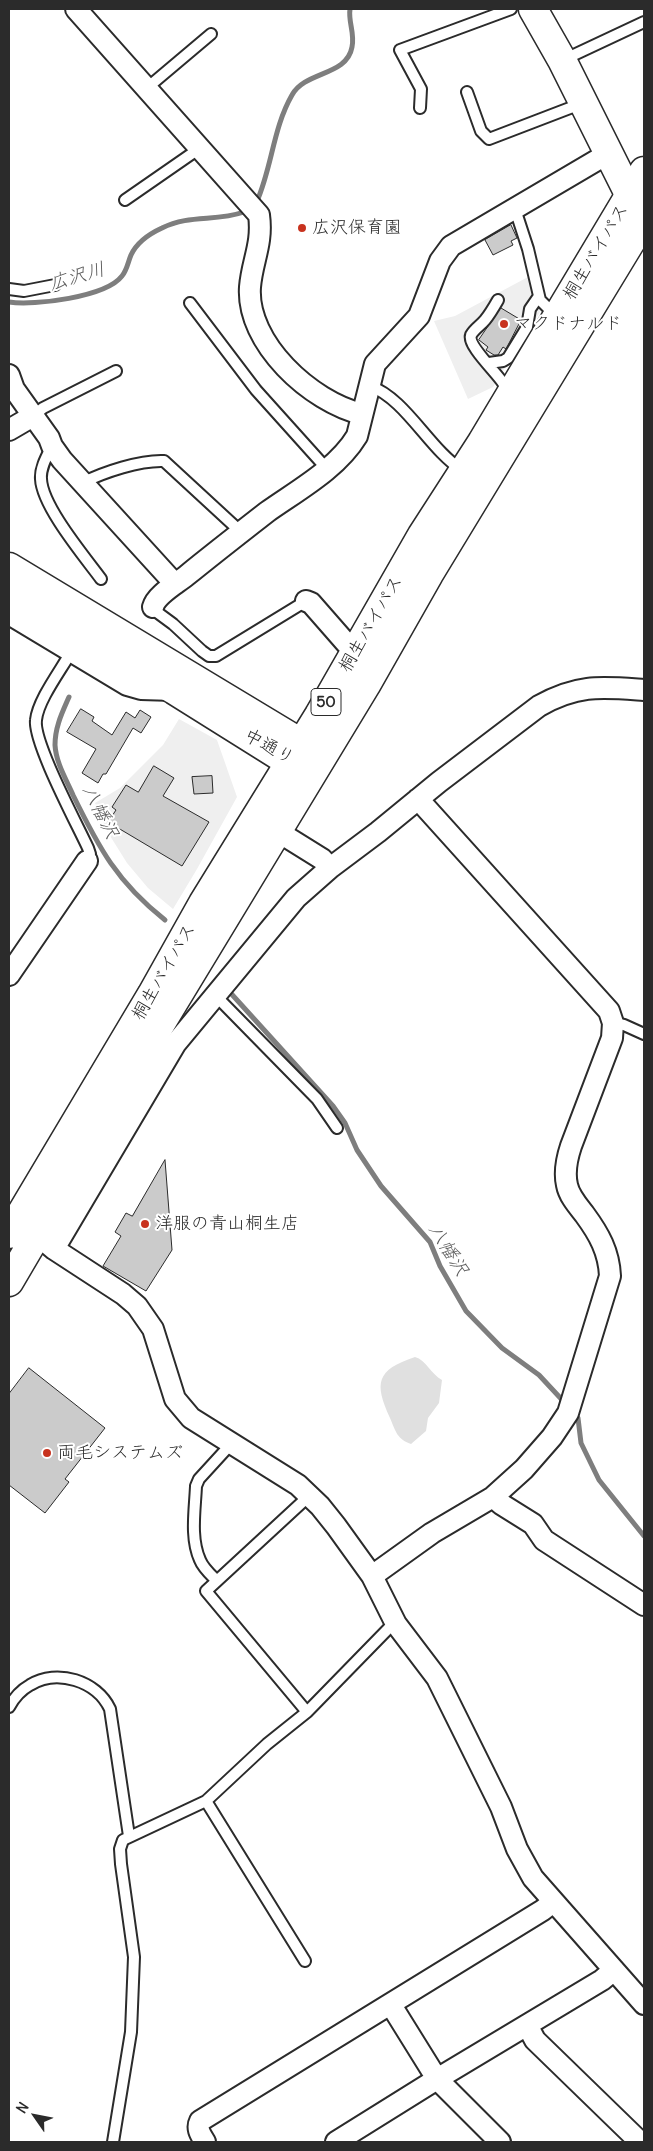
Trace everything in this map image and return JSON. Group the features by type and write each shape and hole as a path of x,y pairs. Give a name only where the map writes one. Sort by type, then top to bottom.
{"main road":[{"path":"533,9 562,60 644,222"},
{"name":"桐生バイパス","path":"9,1282 25,1230 203,903 357,649 422,535 464,471 644,172"},
{"name":"桐生バイパス","path":"25,1230 168,1012 366,685 434,566 644,222"},
{"name":"中通り","path":"9,567 317,767"},
{"name":"中通り","path":"9,592 174,690 295,752"}],"street":[{"path":"76,9 259,215 261,232 250,287 252,314 260,334 273,354 317,393 342,408 362,414"},
{"path":"153,607 154,603 175,584 241,532 327,469 352,444 357,436 376,364 419,316 445,252 459,240 609,153"},
{"path":"9,375 14,390 49,438 52,446 82,483 175,584"},
{"path":"9,430 33,416"},
{"path":"306,601 311,603 346,643 357,649"},
{"path":"9,614 127,685 142,689 174,690"},
{"path":"644,690 593,688 568,692 555,698 531,712 330,868 296,898 251,950 176,1043 161,1065 25,1230 123,1294 137,1306 153,1329 170,1388 182,1409 191,1418 231,1444 276,1469 310,1495 336,1526 372,1576 396,1624 437,1678 500,1807 524,1864 533,1878 644,2004"},
{"path":"372,1576 432,1533 493,1497 524,1469 561,1425 570,1405 610,1276 609,1258 602,1243 569,1192 566,1184 566,1161 610,1047 614,1023 609,1011 595,995 418,799"},
{"path":"277,831 322,859 330,868"},
{"path":"9,975 86,861"},
{"path":"493,1497 500,1504 533,1524 544,1540 644,1605"},
{"path":"205,2142 199,2131 200,2121 391,2005 544,1910 553,1902"},
{"path":"336,2142 359,2136 437,2079 602,1980 614,1970"},
{"path":"391,2005 437,2079 500,2142"},
{"path":"526,2025 536,2040 640,2142"}],"lane":[{"path":"420,108 422,90 400,50 511,9"},
{"path":"562,60 644,22"},
{"path":"147,88 211,34"},
{"path":"467,92 481,130 489,139 584,103"},
{"path":"125,200 200,148"},
{"path":"515,209 528,249 539,296 548,308 559,315"},
{"path":"9,289 24,291 54,285"},
{"path":"489,363 503,361 510,354 528,327 530,309 539,296"},
{"path":"498,300 485,320 471,336 473,347 489,363 503,382"},
{"path":"190,303 256,390 327,469"},
{"path":"33,416 43,408 116,371"},
{"path":"370,386 389,396 443,455 464,471"},
{"path":"52,446 41,474 45,495 56,516 100,579"},
{"path":"82,483 98,475 154,460 164,461 241,532"},
{"path":"153,607 154,610 209,656 216,656 306,601"},
{"path":"71,652 39,708 36,727 51,769 88,848 90,854 86,861"},
{"path":"221,989 317,1099 337,1128"},
{"path":"614,1023 624,1025 644,1034"},
{"path":"217,1581 200,1562 196,1548 194,1535 196,1486 199,1479 224,1454 231,1444"},
{"path":"307,1712 206,1591 310,1495"},
{"path":"113,2142 130,2032 134,1957 120,1849 123,1840 206,1801 268,1744 307,1712 388,1629 396,1624"},
{"path":"9,1707 19,1694 30,1685 40,1680 51,1678 65,1678 82,1682 105,1699 110,1709 128,1836"},
{"path":"206,1801 305,1961"}],"shaded area":[{"path":"528,277 540,312 493,387 468,399 434,321 455,316"},
{"path":"179,719 217,740 237,797 173,909 148,888 127,863 107,831 95,803 120,788 163,745"},
{"path":"415,1357 442,1380 439,1403 428,1418 426,1431 411,1444 403,1440 396,1431 385,1406 381,1387 382,1379 392,1367"}],"building":[{"path":"511,225 517,238 511,241 513,245 493,255 485,240"},
{"path":"501,308 521,320 506,349 503,347 498,355 494,355 486,350 488,347 479,340"},
{"path":"81,709 94,717 92,721 112,735 126,712 135,718 140,710 151,717 141,733 133,728 106,774 103,774 98,783 82,773 96,749 67,732"},
{"path":"154,766 174,778 163,796 209,822 182,866 108,822 116,810 112,807 126,785 138,792"},
{"path":"212,776 213,793 194,794 192,777"},
{"name":"洋服の青山桐生店","path":"165,1160 172,1250 146,1291 103,1266 121,1236 115,1232 126,1213 132,1216"},
{"name":"両毛システムズ","path":"29,1368 105,1428 65,1479 69,1482 45,1513 9,1485 9,1394"}],"waterway":[{"name":"広沢川","path":"257,201 281,121 292,95 306,81 334,69 349,56 353,42 350,9"},
{"name":"広沢川","path":"9,302 35,303 86,295 114,283 122,276 137,246 157,230 183,221 223,217 244,212"},
{"name":"八幡沢","path":"69,697 59,720 55,738 57,758 62,771 92,832 111,863 134,892 165,920"},
{"name":"八幡沢","path":"227,989 333,1106 345,1123 357,1150 381,1186 430,1242 440,1266 466,1311 502,1348 539,1375 565,1403"},
{"name":"八幡沢","path":"574,1413 578,1418 581,1443 599,1480 644,1536"}],"place":[{"name":"広沢保育園","path":"302,228"},
{"name":"マクドナルド","path":"504,324"},
{"name":"洋服の青山桐生店","path":"145,1224"},
{"name":"両毛システムズ","path":"47,1453"}]}
